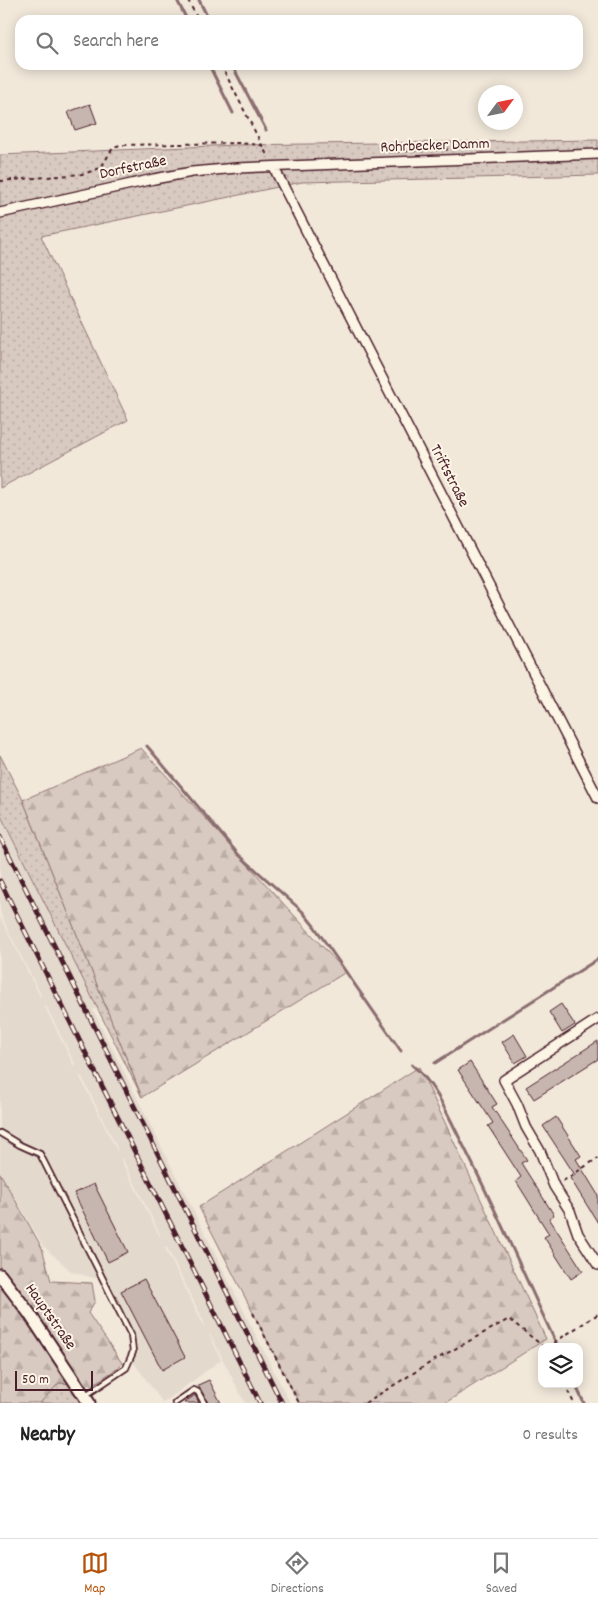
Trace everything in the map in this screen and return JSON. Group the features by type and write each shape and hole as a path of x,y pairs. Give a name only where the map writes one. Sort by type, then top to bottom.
{"street":[{"name":"Rohrbecker Damm","path":"274,168 598,154"},
{"name":"Dorfstraße","path":"0,213 63,198 192,172 237,168 274,168"},
{"name":"Triftstraße","path":"274,168 598,798"},
{"path":"598,1019 504,1080 526,1127 540,1151 554,1186 570,1211 578,1234 598,1265"},
{"name":"Hauptstraße","path":"0,1275 30,1313 88,1401"}],"lane":[{"path":"0,1133 40,1154 131,1335 134,1352 126,1368 88,1401"},
{"path":"175,1403 194,1390 198,1392 204,1403"}],"path":[{"path":"188,0 196,15"},
{"path":"223,70 274,168"},
{"path":"0,182 82,174 96,170 103,166 114,146 120,144 239,143 261,145"},
{"path":"554,1186 598,1158"},
{"path":"253,1312 299,1403"},
{"path":"551,1343 598,1314"},
{"path":"365,1403 432,1361 509,1320 540,1343"},
{"path":"566,1388 574,1403"}],"shaded area":[{"path":"0,814 97,1008 93,1010 290,1403 245,1403 209,1334 221,1360 163,1403 129,1356 130,1337 102,1280 72,1272 43,1246 0,1173 0,917 41,998 0,912","holes":["44,1005 75,1064 75,1068","79,1075 82,1077 117,1151","120,1158 123,1160 160,1237","164,1246 167,1248 204,1322 204,1326"]}],"green space":[{"path":"598,140 598,175 302,182 41,236 128,420 0,488 0,155 236,145"},
{"path":"141,748 346,972 142,1097 23,800"},
{"path":"0,755 23,800 142,1097 0,814"},
{"path":"419,1067 546,1339 445,1403 299,1403 199,1207"},
{"path":"0,1173 42,1248 51,1281 92,1283 95,1301 88,1313 122,1363 118,1368 92,1385 59,1383 40,1403 0,1403"},
{"path":"59,1383 72,1384 81,1399 79,1403 40,1403"}],"building":[{"path":"90,104 97,123 75,130 68,112"},
{"path":"561,1004 575,1025 562,1033 549,1012"},
{"path":"514,1034 527,1056 515,1063 502,1042"},
{"path":"598,1041 598,1059 534,1099 526,1087"},
{"path":"470,1062 497,1104 492,1107 527,1160 521,1163 554,1215 549,1218 583,1271 571,1279 544,1237 549,1234 516,1181 521,1177 488,1126 493,1123 458,1070"},
{"path":"556,1117 581,1156 576,1159 598,1195 598,1223 570,1178 575,1175 543,1126"},
{"path":"94,1184 128,1252 108,1262 74,1193"},
{"path":"144,1279 185,1357 162,1370 121,1291"},
{"path":"209,1380 221,1403 208,1403 200,1389 198,1385"},
{"path":"195,1395 199,1403 184,1403"}],"waterway":[{"path":"177,0 184,15"},
{"path":"199,0 206,15"},
{"path":"212,70 233,113"},
{"path":"235,70 266,130"},
{"path":"147,746 238,854 302,911 401,1051"},
{"path":"435,1063 598,959"},
{"path":"412,1065 426,1079 449,1116 556,1343"},
{"path":"577,1388 584,1403"}],"railway":[{"path":"0,837 282,1403"},
{"path":"0,881 260,1403"}]}
